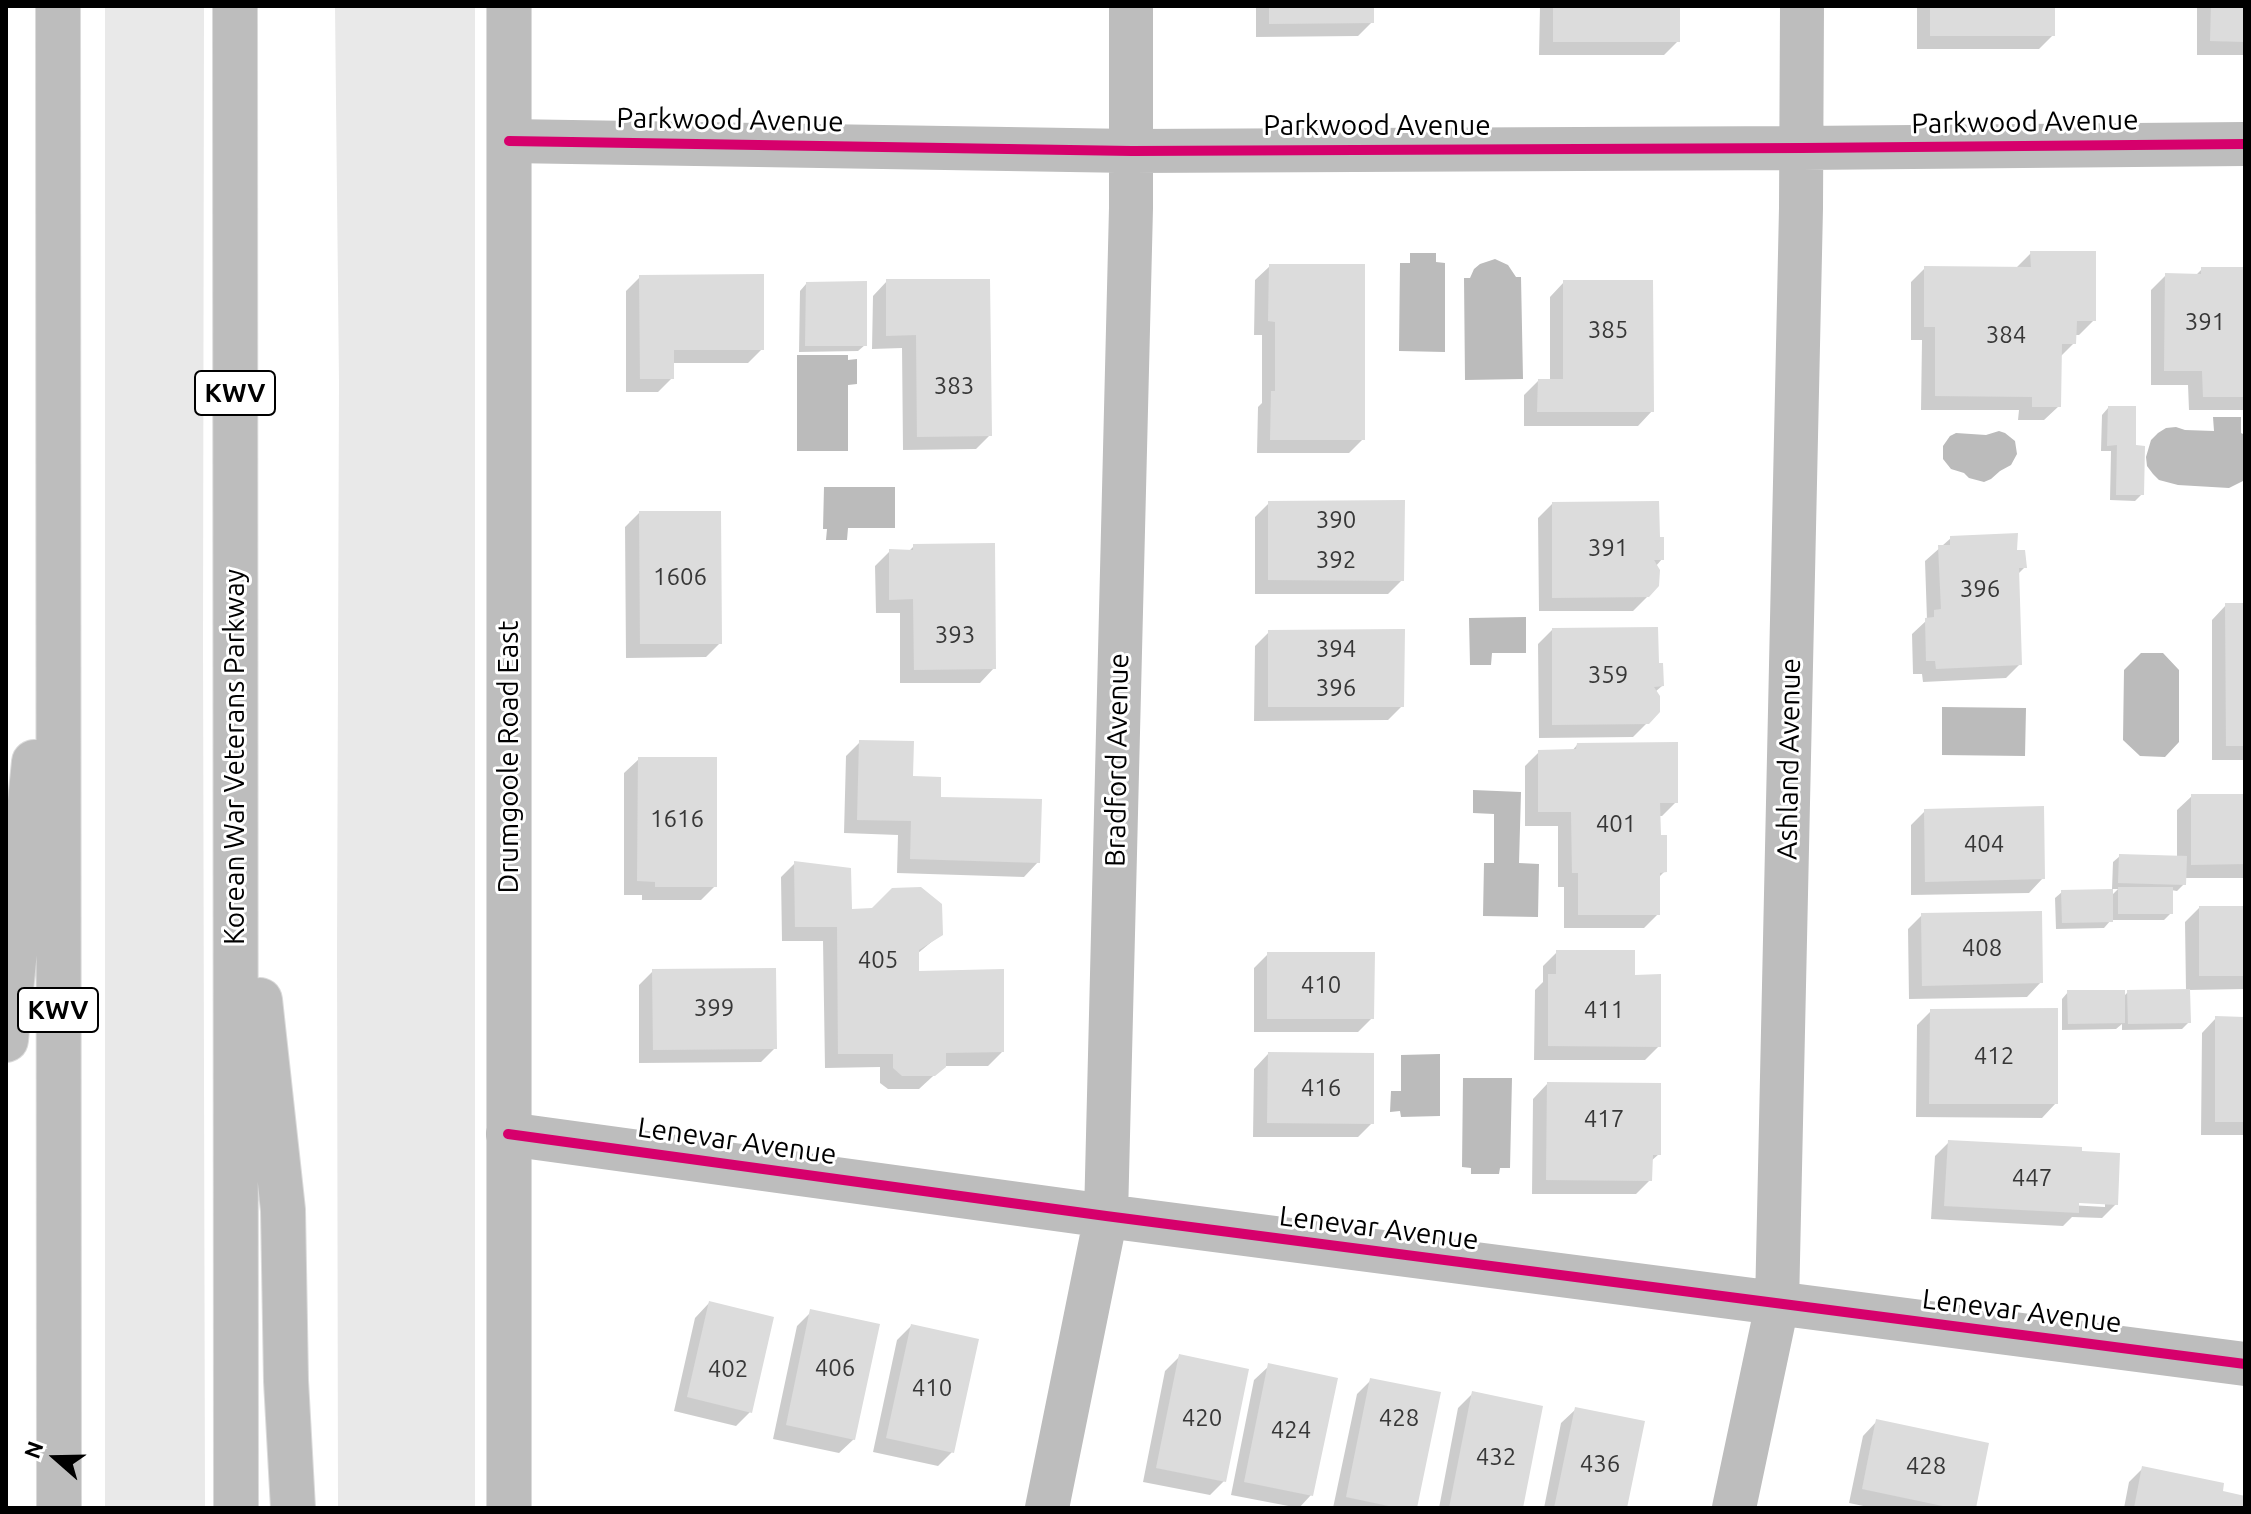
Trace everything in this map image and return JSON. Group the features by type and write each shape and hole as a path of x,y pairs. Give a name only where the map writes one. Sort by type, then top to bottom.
{"main road":[{"name":"KWV","path":"58,6 59,1508"},
{"name":"Korean War Veterans Parkway","path":"235,6 236,1508"},
{"name":"Drumgoole Road East","path":"509,6 509,1508"},
{"name":"Bradford Avenue","path":"1047,1508 1106,1216 1132,151 1131,6"},
{"name":"Ashland Avenue","path":"1734,1508 1777,1305 1802,148 1802,6"},
{"name":"Parkwood Avenue","path":"509,141 1132,151 2245,144"},
{"path":"6,1040 58,513"},
{"path":"235,765 283,1210 286,1381 293,1508"},
{"name":"Lenevar Avenue","path":"508,1134 1777,1305 2245,1364"}],"shaded area":[{"path":"105,6 204,6 205,1508 105,1508"},
{"path":"335,6 475,6 475,1508 338,1508 339,383"},
{"path":"1410,253 1436,253 1436,262 1445,263 1445,352 1399,351 1400,263 1410,263"},
{"path":"1495,259 1508,265 1516,277 1521,277 1523,379 1465,380 1464,278 1470,278 1480,264"},
{"path":"797,355 848,355 848,360 857,359 857,384 848,385 848,451 797,451"},
{"path":"2213,417 2241,417 2241,433 2245,435 2245,480 2229,488 2178,485 2159,480 2147,466 2151,440 2166,428 2214,431"},
{"path":"1999,431 2015,441 2017,454 2011,465 1991,479 1984,482 1969,478 1951,469 1943,459 1943,446 1956,433 1986,435"},
{"path":"824,487 895,487 895,528 848,528 847,540 826,540 827,529 823,529"},
{"path":"1526,617 1526,653 1492,653 1491,665 1470,665 1469,618"},
{"path":"2141,653 2163,653 2179,670 2179,742 2165,757 2140,756 2123,740 2124,670"},
{"path":"1942,707 2026,708 2025,756 1942,755"},
{"path":"1473,790 1521,792 1519,863 1539,864 1538,917 1483,916 1484,863 1494,863 1494,814 1473,813"},
{"path":"1440,1054 1440,1116 1401,1117 1400,1111 1390,1112 1391,1091 1401,1091 1401,1055"},
{"path":"1463,1078 1512,1078 1510,1168 1500,1168 1499,1174 1471,1174 1471,1168 1462,1167"}],"building":[{"path":"1269,6 1374,6 1374,23 1269,24"},
{"path":"1553,6 1680,6 1680,42 1553,42"},
{"path":"1930,6 2055,6 2055,36 1930,36"},
{"path":"2211,6 2245,6 2245,42 2210,41"},
{"path":"2030,251 2096,251 2096,321 2077,321 2076,344 2062,344 2061,407 2032,407 2032,397 1935,396 1935,327 1924,327 1924,266 2031,267"},
{"path":"1269,264 1365,264 1365,440 1270,440 1271,391 1275,391 1275,322 1268,321"},
{"path":"2201,267 2245,267 2245,397 2203,397 2202,371 2164,371 2165,273 2201,274"},
{"path":"764,274 764,350 674,350 674,379 640,379 639,275"},
{"path":"886,279 990,279 992,436 917,437 916,335 886,336"},
{"path":"1563,280 1653,280 1654,412 1537,412 1538,379 1563,379"},
{"path":"867,281 867,346 805,346 806,282"},
{"path":"2108,406 2136,406 2136,445 2145,446 2144,495 2116,495 2117,445 2107,446"},
{"path":"1405,500 1404,581 1268,580 1268,501"},
{"path":"1659,501 1664,560 1654,560 1660,570 1659,586 1649,597 1552,598 1552,502"},
{"path":"639,511 721,511 722,644 640,644"},
{"path":"2018,533 2017,550 2025,550 2027,568 2019,568 2022,665 1936,669 1935,661 1926,661 1925,618 1934,617 1934,610 1941,609 1938,545 1950,545 1950,536"},
{"path":"995,543 996,669 914,670 913,599 889,600 889,549 913,550 913,544"},
{"path":"2225,603 2245,603 2245,746 2226,746"},
{"path":"1658,627 1659,663 1663,663 1664,686 1654,687 1660,696 1660,712 1649,724 1552,725 1552,628"},
{"path":"1405,629 1404,707 1268,707 1268,630"},
{"path":"859,740 914,741 913,776 941,777 941,797 1042,799 1040,863 910,859 911,821 857,820"},
{"path":"1678,742 1678,803 1660,803 1661,835 1667,835 1667,872 1660,873 1660,915 1578,915 1578,873 1572,873 1571,812 1538,812 1538,750 1576,749 1577,743"},
{"path":"638,757 717,757 717,887 655,887 655,882 637,881"},
{"path":"2191,794 2245,794 2245,864 2191,865"},
{"path":"2044,806 2045,879 1925,882 1924,809"},
{"path":"2119,854 2187,856 2186,885 2118,883"},
{"path":"794,861 851,868 852,909 872,908 892,888 921,887 942,904 943,935 919,950 919,971 1004,969 1004,1052 946,1053 946,1067 935,1076 902,1076 893,1068 893,1054 838,1054 837,927 795,927"},
{"path":"2118,887 2173,887 2173,914 2118,914"},
{"path":"2113,889 2113,922 2062,923 2061,890"},
{"path":"2199,906 2245,906 2245,976 2199,976"},
{"path":"2042,911 2043,983 1922,986 1921,913"},
{"path":"1556,950 1635,950 1635,975 1661,974 1661,1047 1548,1046 1548,974 1556,974"},
{"path":"1267,952 1375,952 1374,1019 1267,1019"},
{"path":"776,968 777,1049 653,1050 652,969"},
{"path":"2190,989 2191,1023 2128,1024 2127,990"},
{"path":"2067,990 2125,990 2125,1023 2068,1024"},
{"path":"2058,1008 2058,1104 1929,1104 1930,1009"},
{"path":"2215,1016 2245,1017 2245,1122 2215,1122"},
{"path":"1268,1052 1374,1053 1374,1124 1267,1123"},
{"path":"1547,1082 1661,1083 1661,1155 1653,1155 1652,1181 1546,1180"},
{"path":"1948,1140 2082,1147 2082,1151 2120,1153 2118,1205 2079,1203 2079,1213 1944,1206"},
{"path":"709,1301 774,1317 752,1413 687,1397"},
{"path":"810,1309 880,1324 855,1440 786,1425"},
{"path":"911,1324 979,1339 954,1453 886,1438"},
{"path":"1179,1354 1249,1369 1226,1482 1156,1468"},
{"path":"1268,1363 1338,1378 1313,1496 1244,1482"},
{"path":"1370,1378 1441,1392 1417,1508 1398,1508 1346,1497"},
{"path":"1472,1391 1543,1406 1523,1508 1449,1508"},
{"path":"1575,1407 1645,1421 1627,1508 1554,1508"},
{"path":"1876,1419 1989,1443 1976,1508 1952,1508 1862,1489"},
{"path":"2142,1466 2224,1483 2223,1491 2245,1496 2245,1508 2134,1508"}],"cycle path":[{"path":"509,141 1132,151 2245,144"},
{"path":"508,1134 1106,1216 2245,1364"}]}
